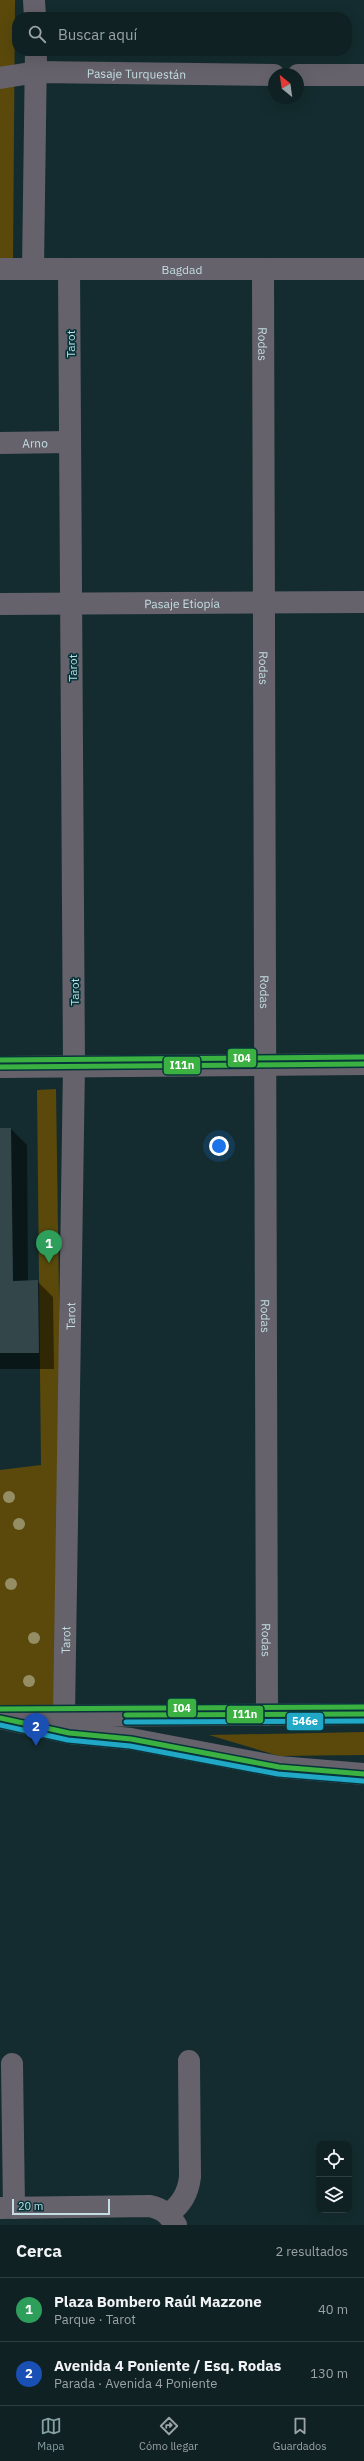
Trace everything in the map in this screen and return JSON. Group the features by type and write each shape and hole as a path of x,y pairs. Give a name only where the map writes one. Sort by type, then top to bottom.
{"street":[{"path":"34,0 35,12"},
{"path":"33,269 36,56"},
{"name":"Pasaje Turquestán","path":"0,78 37,72 268,75"},
{"path":"304,75 364,75"},
{"name":"Bagdad","path":"0,269 364,269"},
{"name":"Tarot","path":"64,1716 74,1066 69,269"},
{"name":"Rodas","path":"263,269 267,1715"},
{"name":"Arno","path":"0,443 70,442"},
{"name":"Pasaje Etiopía","path":"0,604 364,602"},
{"path":"0,1067 364,1064"},
{"path":"0,1717 364,1714"},
{"path":"0,1717 69,1733 131,1738 225,1758 279,1767 364,1774"},
{"path":"12,2064 7,2208 150,2206 161,2209 172,2220 183,2199 189,2183 189,2061"}],"shaded area":[{"path":"0,0 15,0 15,12 12,12 12,56 15,56 13,265 0,266"},
{"path":"56,1089 61,1437 56,1706 0,1706 0,1470 41,1465 37,1090"},
{"path":"364,1732 364,1755 279,1756 209,1735"}],"building":[{"path":"0,1128 11,1128 13,1281 38,1280 39,1353 0,1353"}],"transit line":[{"name":"I04","path":"0,1060 364,1057"},
{"name":"I11n","path":"0,1067 364,1064"},
{"name":"I04","path":"0,1709 364,1707"},
{"name":"I11n","path":"126,1715 364,1714"},
{"name":"I11n","path":"0,1718 69,1733 131,1739 279,1767 364,1774"},
{"name":"546e","path":"126,1722 364,1721"},
{"name":"546e","path":"0,1725 68,1740 130,1746 278,1774 363,1781"}],"place":[{"name":"Plaza Bombero Raúl Mazzone","path":"49,1263"},
{"name":"Avenida 4 Poniente / Esq. Rodas","path":"36,1746"}]}
